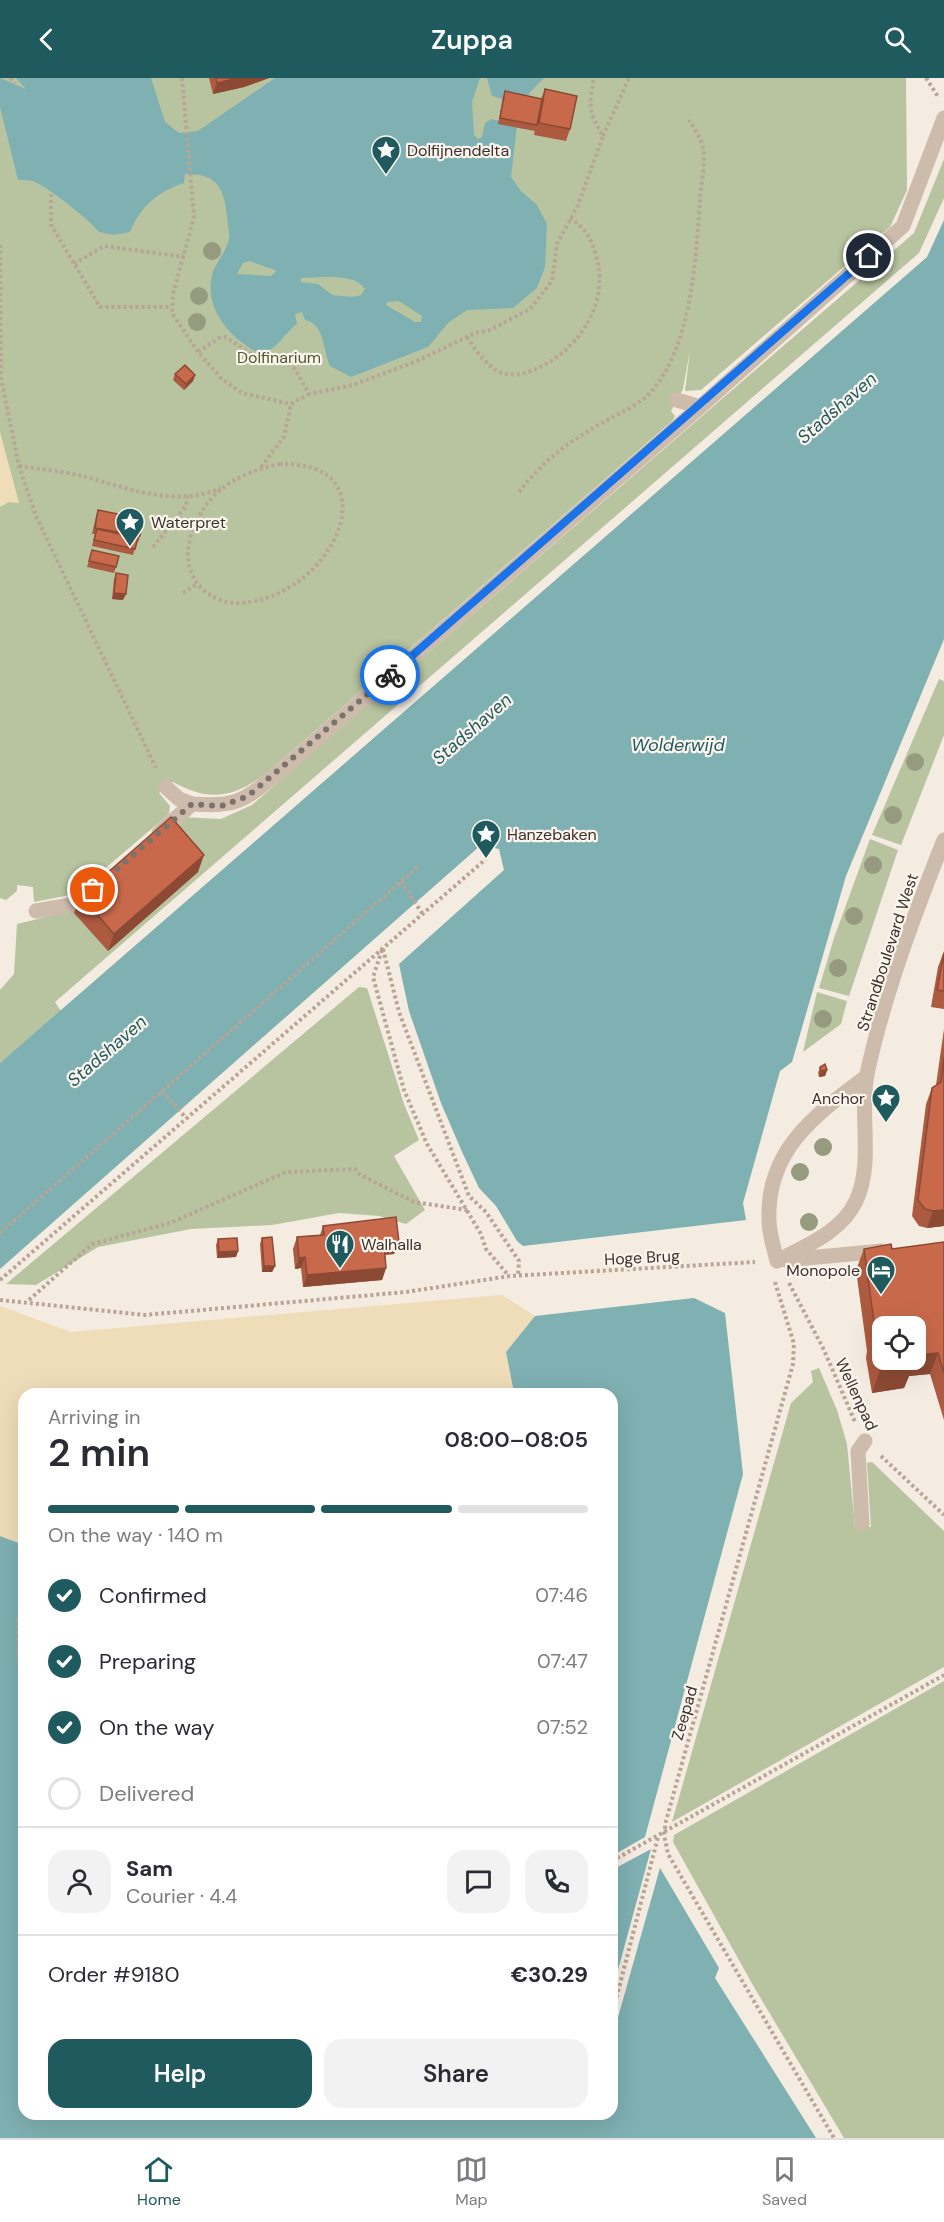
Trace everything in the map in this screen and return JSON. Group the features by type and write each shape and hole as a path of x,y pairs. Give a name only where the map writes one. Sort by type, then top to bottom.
{"street":[{"path":"166,788 179,799 192,804 221,806 248,796 700,407 903,226 944,118"},
{"path":"677,400 700,407"},
{"path":"148,843 192,804"},
{"name":"Strandboulevard West","path":"777,1261 812,1243 840,1224 856,1201 863,1172 867,1076 899,962 944,840"},
{"path":"36,911 76,904 103,881"},
{"path":"867,1076 820,1110 801,1130 776,1171 769,1197 768,1223 777,1261 896,1250"},
{"path":"862,1524 858,1451 866,1441"}],"path":[{"path":"10,78 15,83"},
{"path":"182,78 194,217 171,307 180,328 210,368 242,393 291,405 309,394 353,385 417,362 467,337 512,320 530,309 552,281 557,244 629,78"},
{"path":"594,78 590,98 591,118 603,136"},
{"path":"926,78 944,106"},
{"path":"519,492 538,467 565,444 642,400 660,378 674,350 685,321 694,273 702,169 703,148 689,120"},
{"path":"51,194 51,225 100,307 171,307"},
{"path":"467,337 478,353 494,368 501,373 516,375 553,361 580,336 600,293 598,261 588,233 570,218"},
{"path":"0,245 2,378 19,466 36,516 166,788"},
{"path":"74,264 104,246 136,248 185,257"},
{"path":"198,352 219,338 228,338 253,355 285,360 295,369 309,394"},
{"path":"259,469 284,437 291,405"},
{"path":"19,466 82,476 130,491 187,495 204,494 225,487 259,469 299,464 322,472 338,491 343,504 343,518 336,537 315,570 285,591 270,598 237,603 225,602 212,596 198,584 188,563 187,548 191,532 211,500 225,487"},
{"path":"153,547 186,506 187,495"},
{"path":"183,593 198,584"},
{"path":"0,1280 486,859"},
{"path":"0,1233 420,865"},
{"path":"401,881 422,913"},
{"path":"382,949 373,976 404,1090 427,1144 468,1210 486,1249 510,1276"},
{"path":"382,949 399,1012 469,1196 486,1212 519,1260 518,1276"},
{"path":"162,1091 186,1118"},
{"path":"28,1301 92,1244 170,1223 286,1172 354,1169 359,1174 414,1202 468,1210"},
{"name":"Wellenpad","path":"777,1261 824,1350 857,1427 866,1441 944,1515"},
{"name":"Zeepad","path":"618,1993 793,1364 794,1344 774,1276 777,1261"},
{"name":"Hoge Brug","path":"0,1300 145,1314 406,1292 510,1276 753,1262"},
{"path":"618,1859 944,1675"},
{"path":"661,1835 668,1854 834,2138"}],"green space":[{"name":"Dolfinarium","path":"0,78 906,78 907,190 890,227 701,390 685,391 690,351 683,389 671,411 675,416 673,420 269,771 245,787 222,794 199,793 173,782 159,793 170,806 169,814 75,894 34,902 33,887 17,885 17,891 6,900 0,898"},
{"path":"944,159 944,198 919,253 55,1002 61,1011 0,1063 0,990 14,974 17,924 75,910 181,817 221,819 252,805 914,233"},
{"path":"939,679 944,681 944,735 901,845 872,835"},
{"path":"870,839 898,850 849,996 819,988 834,938"},
{"path":"359,987 367,988 404,1104 419,1140 394,1156 425,1210 406,1224 379,1216 339,1213 272,1225 191,1229 98,1247 36,1285 6,1284"},
{"path":"817,992 847,1001 841,1024 803,1052"},
{"path":"819,1368 837,1410 847,1444 855,1527 871,1527 867,1463 872,1462 944,1531 944,1667 672,1822 791,1403 813,1382 811,1371"},
{"path":"944,1681 944,2138 844,2138 754,1987 673,1842 674,1835"}],"sand":[{"path":"0,432 19,503 9,502 0,507"},
{"path":"502,1295 535,1316 506,1352 513,1388 18,1388 18,1543 0,1536 0,1306 71,1332"}],"water":[{"path":"0,78 26,89 16,78 151,78 165,122 179,133 198,131 275,78 480,78 472,102 474,135 478,139 482,137 485,123 492,119 517,125 511,177 521,191 537,205 547,224 545,267 537,288 513,308 467,310 449,322 428,347 351,377 330,366 320,332 312,322 305,320 302,312 295,314 297,324 276,346 259,353 248,347 229,330 215,309 211,297 213,272 228,243 229,236 224,197 211,179 196,174 185,174 184,183 166,191 145,207 130,232 114,235 99,232 48,189 33,181 18,180 0,107","holes":["249,261 275,270 276,271 271,276 237,274 243,263","301,278 345,278 353,280 365,289 361,295 353,297 332,295 318,284 301,282","399,301 422,316 421,322 415,322 386,305 387,302"]},
{"path":"487,78 544,78 530,92 524,105 492,96"},
{"name":"Wolderwijd","path":"944,220 944,639 846,876 792,1062 780,1071 743,1203 746,1220 523,1246 517,1241 496,1206 479,1188 441,1103 409,1011 399,964 504,870 499,849 481,845 0,1269 0,1063 927,257"},
{"path":"694,1298 725,1313 743,1474 645,1837 618,1853 618,1388 513,1388 506,1352 535,1316"},
{"path":"0,1536 18,1543 18,2120 618,2120 618,2017 660,1868 719,1968 715,1978 816,2138 0,2138"},
{"path":"651,1849 618,1970 618,1867"}],"building":[{"path":"216,78 238,78 217,83"},
{"path":"545,89 577,96 570,129 539,123"},
{"path":"505,91 542,99 537,125 500,118"},
{"path":"185,365 195,375 186,384 175,374"},
{"path":"98,510 143,519 140,536 95,528"},
{"path":"97,529 138,538 135,549 94,540"},
{"path":"92,550 119,556 116,567 89,561"},
{"path":"116,573 128,575 126,594 114,593"},
{"path":"171,817 204,855 114,934 81,896"},
{"path":"944,953 944,991 937,990"},
{"path":"944,1057 944,1210 933,1211 925,1209 918,1200 932,1088 941,1082"},
{"path":"825,1064 827,1070 821,1071 820,1067"},
{"path":"396,1217 399,1242 384,1243 386,1268 307,1275 305,1257 299,1258 297,1237 324,1235 323,1226"},
{"path":"272,1237 275,1266 264,1266 262,1238"},
{"path":"237,1238 238,1251 219,1252 218,1239"},
{"path":"944,1242 944,1373 938,1353 926,1354 926,1316 873,1316 864,1249 891,1244 892,1249"}],"way so far":[{"path":"93,890 192,804 221,806 235,803 248,796 283,769 390,675"}],"place":[{"name":"Dolfijnendelta","path":"386,176"},
{"name":"Waterpret","path":"130,548"},
{"name":"Hanzebaken","path":"486,860"},
{"name":"Anchor","path":"886,1124"},
{"name":"Walhalla","path":"340,1270"},
{"name":"Monopole","path":"881,1296"}],"route":[{"path":"390,675 700,407 869,256"}],"water label":[{"name":"Stadshaven","path":"837,408"},
{"name":"Stadshaven","path":"472,729"},
{"name":"Stadshaven","path":"107,1051"}]}
